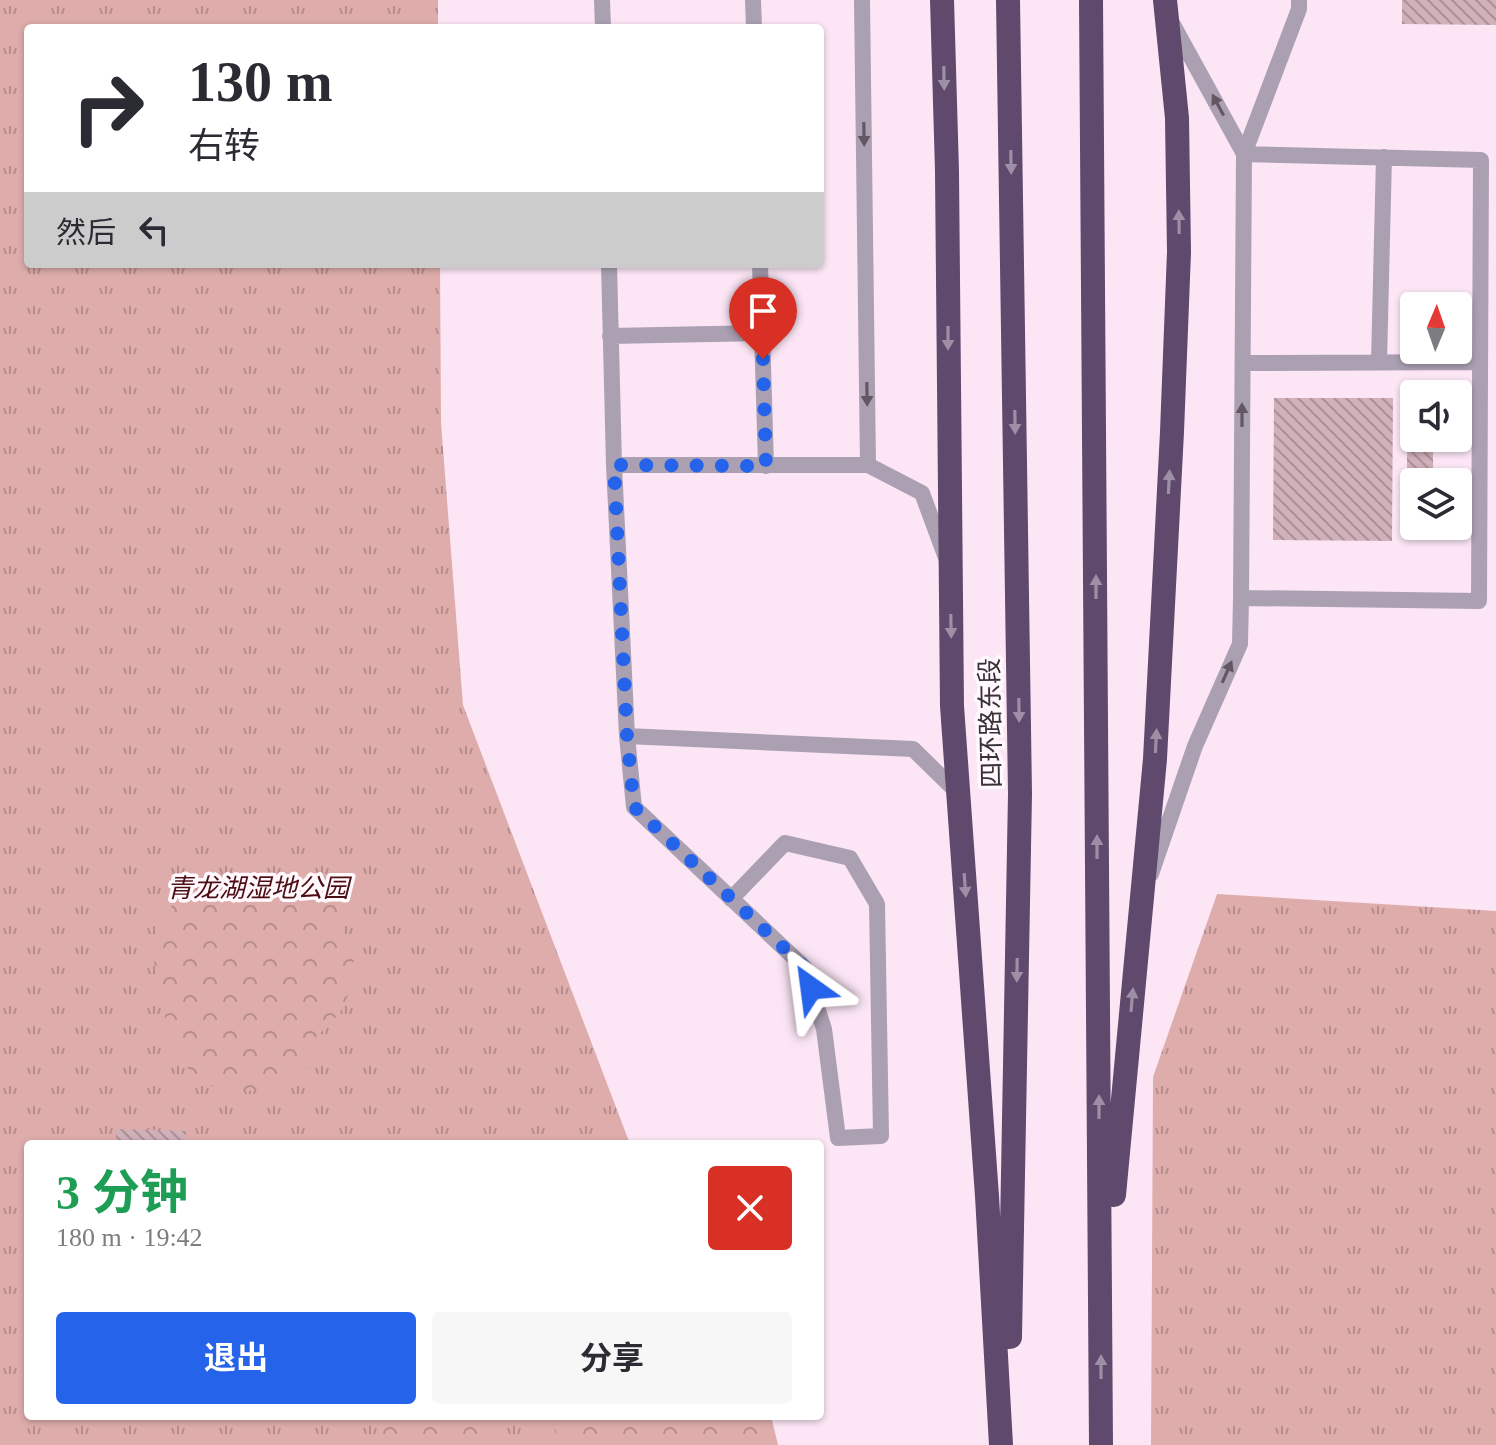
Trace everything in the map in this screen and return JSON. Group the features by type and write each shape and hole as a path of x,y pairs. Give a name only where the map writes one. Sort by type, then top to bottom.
{"highway":[{"path":"942,0 947,171 952,706 1001,1445"},
{"name":"四环路东段","path":"1008,0 1020,794 1009,1326 1010,1445"},
{"path":"1091,0 1101,1445"},
{"path":"1101,1329 1155,759 1179,252 1177,118 1166,7"}],"lane":[{"path":"602,0 603,24"},
{"path":"753,0 754,24"},
{"path":"862,0 868,465"},
{"path":"1142,902 1195,746 1240,644 1244,154 1299,9 1299,0"},
{"path":"1166,7 1244,154"},
{"path":"1241,598 1479,601 1481,160 1244,154"},
{"path":"1379,362 1384,157"},
{"path":"609,268 614,465 627,736 634,807 731,899 804,967 824,1029 838,1138 881,1136 877,904 850,858 785,843 731,899"},
{"path":"760,268 766,466"},
{"path":"610,336 762,333"},
{"path":"1243,363 1480,362"},
{"path":"614,465 868,465 922,493 950,568"},
{"path":"627,736 913,749 958,793"}],"green space":[{"name":"青龙湖湿地公园","path":"0,0 438,0 438,24 24,24 24,268 440,268 441,423 463,705 628,1140 24,1140 24,1420 736,1420 745,1445 0,1445"},
{"path":"338,878 338,921 354,950 353,985 339,1014 315,1038 311,1066 282,1081 252,1090 226,1090 196,1077 170,1033 155,971 156,935 171,906"},
{"path":"1217,894 1496,911 1496,1445 1151,1445 1153,1077"},
{"path":"396,1420 487,1420 496,1445 373,1445 380,1428"},
{"path":"550,1420 772,1420 778,1445 562,1445"}],"building":[{"path":"1402,0 1496,0 1496,25 1402,24"},
{"path":"1274,398 1393,398 1392,541 1273,540"},
{"path":"1407,452 1433,452 1433,468 1407,468"},
{"path":"116,1129 186,1131 186,1140 116,1140"}],"route":[{"path":"763,359 766,466 614,465 627,736 634,807 804,967 811,988"}]}
